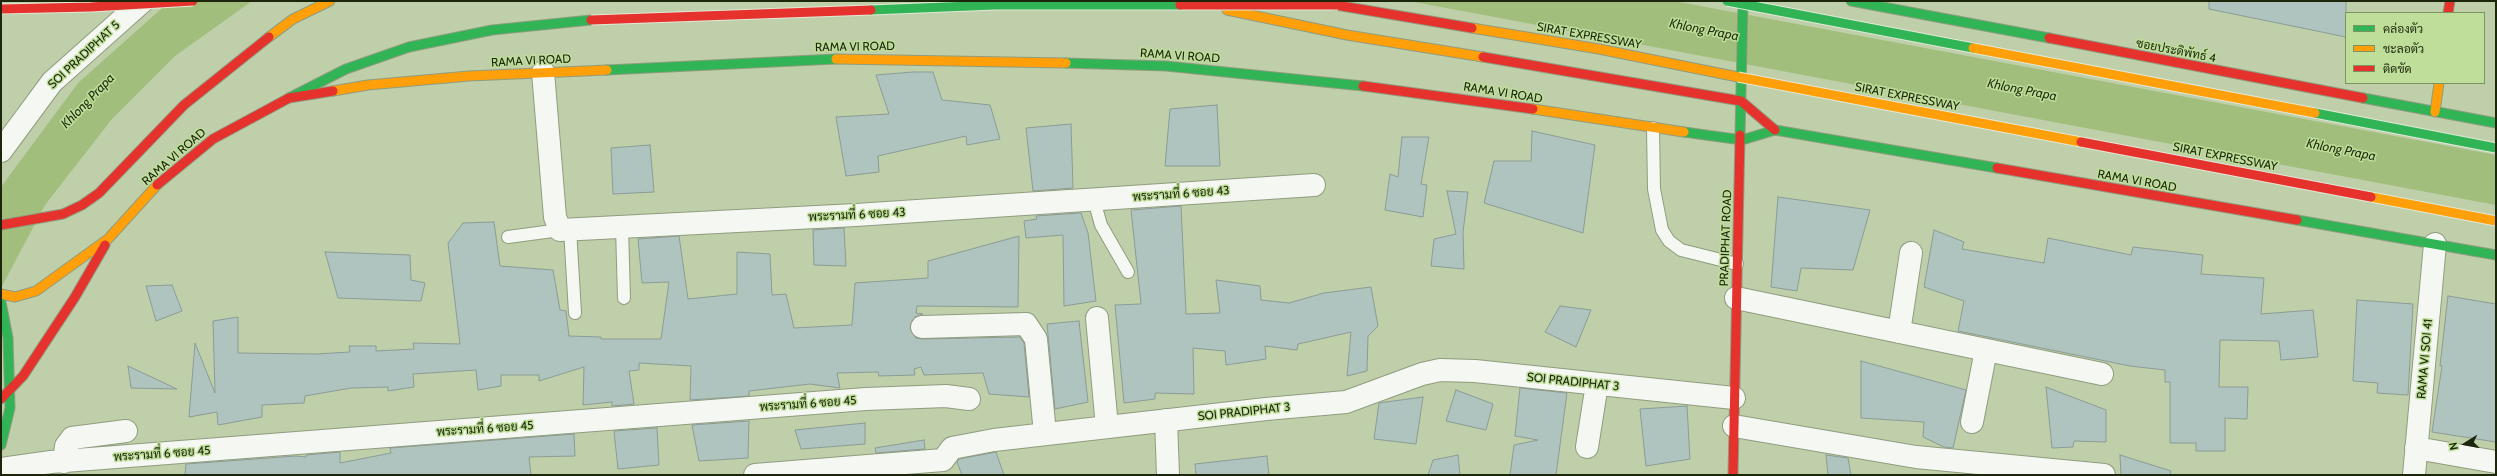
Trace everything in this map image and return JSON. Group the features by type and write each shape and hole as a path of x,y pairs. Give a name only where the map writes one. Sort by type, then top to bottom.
{"main road":[{"path":"1,9 91,7 193,1"},
{"path":"1,225 42,219 63,214 82,205 99,192 184,105 238,60 293,19 330,1"},
{"path":"1183,1 1347,35 1686,90 1741,101 1775,130"},
{"name":"SIRAT EXPRESSWAY","path":"1313,1 1599,49 2496,220"},
{"path":"1727,1 2496,148"},
{"name":"PRADIPHAT ROAD","path":"1733,475 1736,298 1742,140 1741,101 1743,1"},
{"name":"ซอยประดิพัทธ์ 4","path":"1851,1 2496,123"},
{"path":"2448,12 2450,1"},
{"path":"289,98 346,69 409,46 492,30 591,20 995,5 1338,5"},
{"name":"RAMA VI ROAD","path":"1,294 15,297 36,291 108,239 162,180 213,139 289,98 368,85 469,76 861,58 1166,66 1407,91 1742,140 1775,130 2496,255"},
{"path":"2435,112 2439,84"},
{"path":"1,399 23,376 75,297 108,239"},
{"path":"1,302 8,338 10,408"},
{"path":"1,445 10,408 23,376"}],"street":[{"name":"SOI PRADIPHAT 5","path":"1,151 52,82 143,1"},
{"path":"544,72 555,217 565,230"},
{"name":"พระรามที่ 6 ซอย 43","path":"565,230 856,215 1314,185"},
{"name":"RAMA VI SOI 41","path":"2414,475 2435,244"},
{"path":"1899,332 1911,253"},
{"path":"1736,298 2102,374"},
{"path":"1097,318 1107,427"},
{"path":"922,327 1026,324 1036,339 1045,434"},
{"path":"1972,422 1986,350"},
{"name":"SOI PRADIPHAT 3","path":"755,475 861,471 943,460 952,448 1045,434 1346,402 1422,374 1440,370 1475,371 1734,398"},
{"path":"1587,448 1597,384"},
{"name":"พระรามที่ 6 ซอย 45","path":"1,469 64,462 866,399 946,396 969,399"},
{"path":"1166,420 1168,475"},
{"path":"1734,426 1914,466 2104,475"},
{"path":"64,462 66,446 72,438 126,430"},
{"path":"2416,448 2496,462"}],"lane":[{"path":"1654,128 1654,189 1661,224 1669,241 1681,250 1737,264"},
{"path":"1094,200 1101,225 1128,272"},
{"path":"622,226 624,298"},
{"path":"508,237 565,230 575,313"}],"water":[{"name":"Khlong Prapa","path":"170,1 252,1 175,56 112,119 45,205 1,288 1,187 78,83"},
{"name":"Khlong Prapa","path":"1409,1 1674,1 2496,155 2496,205"}],"building":[{"path":"2209,1 2346,1 2345,37 2209,9"},
{"path":"933,72 942,100 990,105 1000,139 967,145 966,136 878,156 879,172 846,176 836,117 889,114 876,75"},
{"path":"1217,105 1220,166 1165,166 1170,109"},
{"path":"1071,124 1073,188 1033,191 1026,128"},
{"path":"1532,131 1595,145 1583,233 1484,203 1494,161 1531,161"},
{"path":"1402,137 1429,137 1421,184 1427,185 1423,217 1385,210 1390,174 1398,177"},
{"path":"650,145 654,192 613,194 611,148"},
{"path":"1447,191 1468,192 1463,232 1464,269 1431,266 1434,239 1456,234"},
{"path":"1778,197 1870,210 1853,270 1801,268 1797,291 1771,287"},
{"path":"1181,206 1186,314 1220,313 1216,280 1260,286 1261,300 1289,303 1324,293 1371,287 1378,326 1368,336 1367,371 1347,376 1351,332 1298,344 1297,350 1265,346 1266,359 1226,365 1225,351 1193,348 1194,394 1155,393 1155,399 1124,403 1115,305 1141,304 1131,210"},
{"path":"1081,213 1088,233 1096,301 1064,306 1063,235 1026,238 1024,221 1037,219 1036,216"},
{"path":"494,222 500,266 553,270 560,310 566,311 569,336 601,337 601,339 661,339 669,282 642,283 638,239 679,236 688,299 737,294 737,252 770,254 772,295 786,294 794,328 852,325 855,283 928,278 928,261 1019,236 1018,307 917,306 916,313 923,314 915,317 910,328 916,338 922,339 1020,337 1024,343 1029,397 989,394 983,373 924,375 921,367 914,369 915,375 879,376 878,372 837,373 840,388 810,384 749,391 749,396 690,400 691,366 639,363 639,370 629,371 634,404 612,406 612,402 583,405 584,367 539,381 539,375 501,375 501,386 478,390 476,370 413,374 414,387 388,391 388,387 351,388 305,396 304,403 262,405 262,417 218,425 217,412 189,417 195,343 215,393 213,321 238,317 238,353 316,354 350,352 349,346 376,346 376,351 414,349 413,343 460,344 448,243 463,223"},
{"path":"844,228 846,266 814,265 813,230"},
{"path":"1934,230 1964,242 1962,249 2044,263 2048,238 2131,255 2133,247 2203,255 2201,274 2264,278 2261,314 2313,310 2318,357 2281,360 2279,341 2220,340 2219,387 2248,387 2247,419 2225,418 2225,451 2196,451 2196,443 2170,443 2170,382 2165,382 2165,370 2130,366 1958,331 1964,301 1924,287"},
{"path":"325,252 410,255 411,280 425,283 421,301 338,298"},
{"path":"172,285 182,311 156,321 146,286"},
{"path":"2448,296 2496,304 2496,442 2432,432 2442,366 2440,366"},
{"path":"2357,300 2413,304 2408,395 2377,393 2378,383 2353,381"},
{"path":"1560,306 1591,310 1576,347 1545,332"},
{"path":"1079,321 1088,402 1055,409 1047,324"},
{"path":"1861,361 1966,390 1953,448 1944,447 1923,437 1924,422 1861,418"},
{"path":"128,366 177,389 131,388"},
{"path":"2046,387 2106,410 2106,442 2074,441 2073,447 2052,448"},
{"path":"1520,388 1567,393 1556,475 1510,475 1514,445 1538,440 1515,436"},
{"path":"1456,390 1493,404 1486,430 1446,421"},
{"path":"1423,397 1416,444 1374,439 1379,403"},
{"path":"1687,406 1690,459 1646,466 1640,409"},
{"path":"749,421 748,458 699,461 692,425"},
{"path":"865,423 865,444 801,449 795,430"},
{"path":"657,428 659,465 618,469 614,431"},
{"path":"574,434 575,456 529,457 531,475 185,475 186,464 296,456 306,457 306,455 340,452 340,463 391,453 390,448"},
{"path":"924,440 925,449 876,453 875,448"},
{"path":"996,452 1004,475 962,475 957,462 959,459"},
{"path":"1458,455 1460,475 1428,475 1433,460"},
{"path":"1826,455 1848,458 1851,475 1828,475"},
{"path":"2120,455 2171,471 2170,475 2121,475"},
{"path":"1267,456 1269,475 1196,475 1195,464"}],"traffic: fast":[{"path":"1727,1 1973,48"},
{"path":"1740,135 1743,1"},
{"path":"1851,1 2049,38"},
{"path":"871,10 995,5 1180,5"},
{"path":"289,98 346,69 409,47 492,30 591,20"},
{"path":"607,70 836,59"},
{"path":"1066,63 1166,66 1363,86"},
{"path":"2363,98 2496,123"},
{"path":"2315,113 2496,148"},
{"path":"1684,132 1742,140 1775,130 1997,168"},
{"path":"2297,220 2496,255"},
{"path":"1,302 8,338 10,408 1,445"}],"traffic: slow":[{"path":"269,37 293,19 330,1"},
{"path":"1227,10 1347,35 1483,57"},
{"path":"1472,28 1599,49 1738,77"},
{"path":"1973,48 2315,113"},
{"path":"836,59 1066,63"},
{"path":"333,91 368,85 469,76 607,70"},
{"path":"1738,77 2081,142"},
{"path":"2435,112 2439,84"},
{"path":"1533,109 1684,132"},
{"path":"1,294 15,297 36,291 108,239 157,185"},
{"path":"2371,197 2496,221"}],"traffic: jam":[{"path":"1,9 91,7 193,1"},
{"path":"2448,12 2450,1"},
{"path":"1318,2 1472,28"},
{"path":"1180,5 1338,5"},
{"path":"591,20 871,10"},
{"path":"1,225 63,214 82,205 99,193 184,105 269,37"},
{"path":"2049,38 2363,98"},
{"path":"1483,57 1741,101 1775,130"},
{"path":"1363,86 1533,109"},
{"path":"157,185 213,139 289,98 333,91"},
{"path":"1733,475 1740,135"},
{"path":"2081,142 2371,197"},
{"path":"1997,168 2297,220"},
{"path":"1,399 23,376 75,297 105,245"}]}
